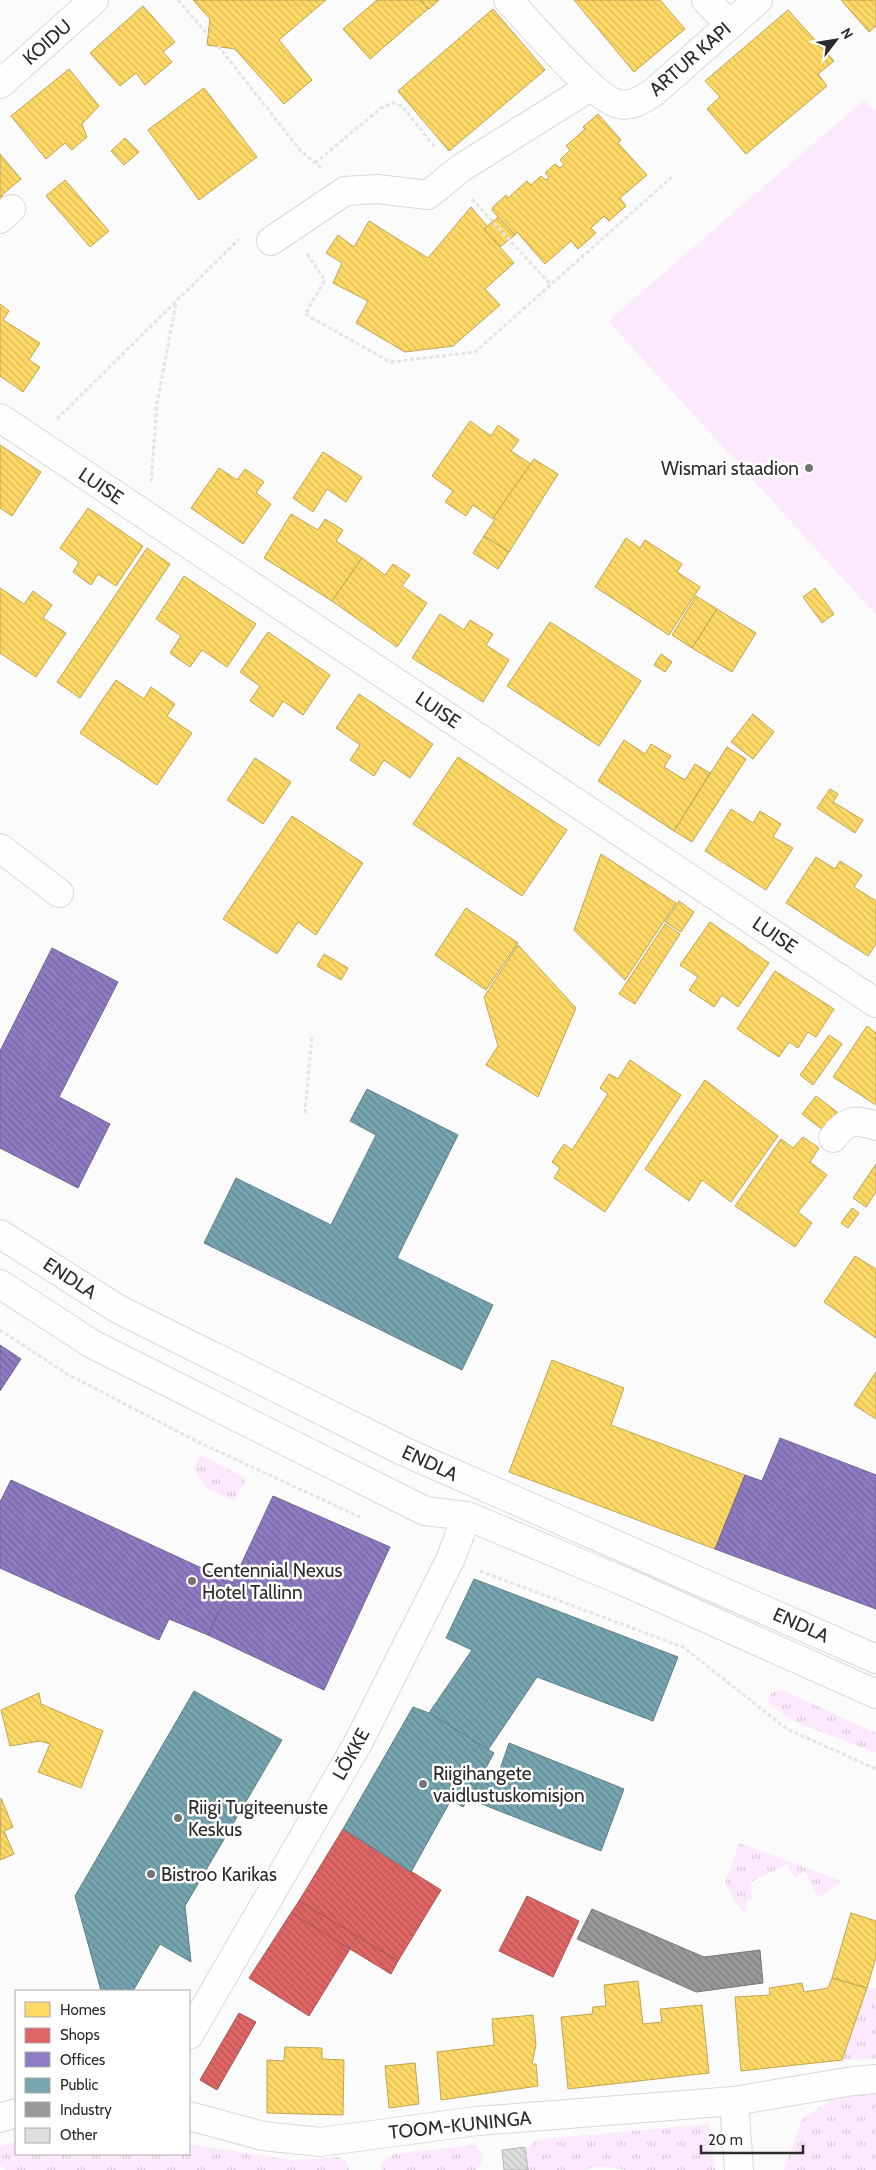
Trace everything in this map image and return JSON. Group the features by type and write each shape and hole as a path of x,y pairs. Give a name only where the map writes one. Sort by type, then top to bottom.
{"main road":[{"name":"KOIDU","path":"0,84 94,0"},
{"name":"ARTUR KAPI","path":"508,0 590,88 618,104 636,104 654,92 758,0"},
{"path":"706,0 730,25"},
{"path":"280,235 345,191 377,189 428,195 452,176 590,88"},
{"name":"LUISE","path":"0,418 876,1003"},
{"path":"0,848 59,893"},
{"path":"833,1138 841,1127 849,1123 859,1121 876,1126"},
{"name":"ENDLA","path":"0,1234 118,1309 406,1452 876,1659"},
{"name":"ENDLA","path":"0,1284 92,1344 386,1493 425,1511 467,1516 634,1586 876,1694"},
{"name":"LÕKKE","path":"190,2034 358,1743 450,1560 467,1516"},
{"name":"TOOM-KUNINGA","path":"190,2116 263,2136 320,2142 476,2121 734,2101 853,2081 876,2079"},
{"path":"734,2101 739,2170"},
{"path":"0,2118 15,2113"}],"path":[{"path":"178,0 208,35"},
{"path":"218,46 300,150 345,191"},
{"path":"315,163 380,108 393,103 402,106 439,152 452,176 551,285"},
{"path":"35,441 246,233 280,235 325,280 305,314 390,362 475,352 672,177"},
{"path":"147,516 157,403 176,302"},
{"path":"305,1113 312,1035"},
{"path":"0,1330 68,1374 196,1441 364,1519"},
{"path":"450,1560 683,1648 787,1729 876,1769"}],"green space":[{"name":"Wismari staadion","path":"864,100 876,112 876,615 608,321"},
{"path":"200,1455 246,1478 234,1501 206,1488 194,1468"},
{"path":"780,1689 876,1733 876,1753 793,1721 767,1702 771,1693"},
{"path":"739,1843 842,1881 818,1898 805,1872 795,1878 787,1865 751,1882 752,1899 746,1901 747,1915 735,1902 725,1883"},
{"path":"867,1988 876,1988 876,2059 842,2060"},
{"path":"876,2087 876,2170 784,2170 802,2119 849,2088"},
{"path":"710,2124 715,2170 626,2170 594,2167 583,2170 528,2170 525,2147 531,2147 533,2140"},
{"path":"15,2141 15,2155 190,2155 190,2144 290,2160 340,2157 346,2161 349,2170 5,2170 3,2166 0,2167 0,2146"},
{"path":"475,2145 482,2155 482,2162 475,2170 382,2170 381,2167 386,2158 394,2154"}],"building: Homes":[{"path":"193,0 326,0 279,40 312,80 284,104 235,49 207,45 210,19"},
{"path":"377,0 420,0 428,9 370,59 343,29"},
{"path":"421,0 439,0 429,9"},
{"path":"574,0 660,0 685,29 634,72"},
{"path":"841,0 876,0 876,26 869,32"},
{"path":"143,6 175,42 163,52 172,62 145,85 136,73 120,86 90,53"},
{"path":"493,9 545,70 449,151 398,91"},
{"path":"788,10 834,61 818,74 827,86 746,154 707,109 720,97 705,81"},
{"path":"69,69 99,106 82,124 87,137 72,150 65,143 46,159 11,116"},
{"path":"204,88 257,157 199,200 148,130"},
{"path":"598,114 621,140 618,143 647,175 620,198 626,206 609,221 604,216 591,228 596,233 578,249 571,241 545,264 517,232 515,235 498,217 492,210 493,207 506,195 508,198 527,181 531,185 541,176 546,180 549,177 545,173 555,164 560,168 564,165 560,160 570,150 566,146"},
{"path":"125,138 139,152 124,165 111,151"},
{"path":"0,154 21,179 2,195 10,205 0,214"},
{"path":"65,180 109,231 90,247 46,196"},
{"path":"471,207 487,226 484,229 514,263 485,289 500,305 453,346 405,352 356,323 368,301 333,283 342,263 326,253 338,235 354,247 369,221 428,258"},
{"path":"498,217 515,235 500,247 484,229"},
{"path":"0,304 9,311 3,320 40,343 29,360 40,367 23,392 0,376"},
{"path":"470,421 491,436 498,425 519,440 511,451 531,464 493,519 473,505 466,516 445,502 453,491 432,476"},
{"path":"0,445 41,472 12,516 0,508"},
{"path":"323,452 362,477 346,502 327,489 313,512 293,498"},
{"path":"534,459 558,474 509,552 484,536 495,519 493,518"},
{"path":"219,468 237,480 245,469 264,482 256,493 271,504 243,544 191,508"},
{"path":"88,508 143,546 116,586 98,574 91,585 73,572 79,562 60,548"},
{"path":"291,514 318,530 325,519 343,530 336,541 362,558 332,601 264,558"},
{"path":"484,536 509,552 498,569 473,553"},
{"path":"626,538 640,548 645,540 682,564 677,572 700,587 669,635 595,587"},
{"path":"147,548 170,564 80,698 57,682"},
{"path":"362,558 385,575 393,564 410,575 402,586 427,603 397,647 332,601"},
{"path":"184,576 256,624 227,667 202,650 190,667 170,653 181,636 156,619"},
{"path":"0,588 24,604 33,591 52,605 43,618 66,633 36,677 0,653"},
{"path":"815,588 834,614 822,623 803,597"},
{"path":"696,596 717,609 692,648 672,635"},
{"path":"717,609 756,633 732,672 692,648"},
{"path":"440,614 464,630 470,620 493,634 486,645 509,660 483,702 412,658"},
{"path":"550,622 641,681 599,746 507,686"},
{"path":"268,632 330,675 303,715 283,701 273,717 250,701 260,686 240,672"},
{"path":"661,654 672,662 665,672 654,665"},
{"path":"116,680 144,699 151,687 175,704 167,716 192,733 157,785 80,733"},
{"path":"359,694 433,744 410,778 384,760 374,776 350,760 360,745 336,728"},
{"path":"753,714 774,732 753,759 731,742"},
{"path":"624,740 645,754 651,744 671,756 664,767 685,780 695,764 710,773 674,831 598,781"},
{"path":"727,747 746,759 692,842 674,831"},
{"path":"458,757 567,830 522,896 413,824"},
{"path":"255,758 291,782 263,824 227,800"},
{"path":"830,789 838,794 833,802 863,820 855,833 817,808"},
{"path":"731,809 753,823 760,811 781,824 773,837 793,848 766,890 705,851"},
{"path":"292,816 363,863 316,935 298,922 277,954 223,919"},
{"path":"601,854 676,903 625,980 574,930"},
{"path":"816,857 835,869 840,861 862,875 854,887 876,901 876,944 868,956 786,903"},
{"path":"679,901 694,912 681,932 665,922"},
{"path":"466,908 518,943 486,990 435,955"},
{"path":"710,922 769,963 738,1007 722,995 714,1007 689,990 698,977 680,965"},
{"path":"665,924 680,934 635,1004 619,994"},
{"path":"518,945 576,1008 538,1097 486,1065 498,1046 484,997"},
{"path":"324,954 348,968 341,980 317,966"},
{"path":"775,971 834,1009 816,1037 808,1032 798,1048 789,1042 779,1057 737,1029"},
{"path":"867,1026 876,1033 876,1105 833,1077"},
{"path":"829,1035 842,1044 813,1085 800,1075"},
{"path":"630,1060 681,1095 605,1212 554,1178 560,1168 552,1162 564,1144 572,1150 608,1094 600,1088 609,1074 618,1079"},
{"path":"705,1080 778,1136 731,1202 702,1180 689,1201 645,1169"},
{"path":"816,1096 837,1112 823,1130 802,1114"},
{"path":"803,1137 819,1148 810,1162 827,1175 798,1212 812,1223 795,1247 735,1206 781,1139 793,1148"},
{"path":"876,1164 876,1192 866,1207 853,1198"},
{"path":"852,1208 859,1213 848,1228 841,1223"},
{"path":"855,1256 876,1269 876,1338 824,1302"},
{"path":"552,1360 624,1388 611,1425 745,1475 715,1549 509,1472"},
{"path":"876,1372 876,1419 854,1405"},
{"path":"39,1693 41,1704 103,1731 81,1788 38,1772 50,1744 40,1741 10,1746 1,1710"},
{"path":"1,1798 13,1827 4,1831 14,1854 0,1860"},
{"path":"851,1913 876,1921 876,1957 867,1988 832,1978"},
{"path":"832,1978 867,1988 842,2060 741,2071 735,1997 770,1995 769,1988 802,1983 804,1992 828,1988"},
{"path":"638,1981 643,2024 662,2022 660,2009 702,2005 709,2073 568,2089 561,2017 592,2014 593,2007 606,2006 604,1985"},
{"path":"533,2015 536,2045 532,2064 536,2064 538,2086 441,2100 437,2052 494,2045 492,2019"},
{"path":"285,2047 322,2048 322,2059 344,2060 343,2115 267,2113 267,2060 284,2061"},
{"path":"415,2063 419,2104 389,2108 385,2066"}],"building: Shops":[{"path":"343,1829 441,1890 398,1961 299,1901"},
{"path":"527,1896 579,1921 553,1977 499,1951"},
{"path":"299,1901 398,1961 391,1974 291,1913"},
{"path":"291,1913 350,1949 309,2016 249,1978"},
{"path":"239,2013 256,2022 217,2090 200,2080"}],"building: Offices":[{"path":"52,948 118,982 59,1097 110,1124 78,1188 0,1148 0,1051"},
{"path":"0,1345 21,1359 0,1391"},
{"path":"780,1438 876,1475 876,1609 715,1549 745,1475 762,1481"},
{"path":"11,1480 234,1583 208,1635 169,1619 159,1640 0,1568 0,1502"},
{"path":"273,1496 390,1547 324,1690 208,1635"}],"building: Public":[{"path":"367,1089 458,1135 397,1258 493,1305 462,1370 204,1243 236,1178 331,1225 376,1135 350,1121"},
{"path":"474,1579 678,1657 653,1721 537,1677 488,1750 429,1713 472,1650 446,1638"},
{"name":"Riigi Tugiteenuste Keskus","path":"194,1691 282,1740 185,1906 191,1962 160,1944 134,1990 101,1990 75,1896"},
{"name":"Riigihangete vaidlustuskomisjon","path":"413,1707 429,1713 494,1753 463,1807 451,1800 411,1872 343,1829"},
{"path":"509,1743 624,1789 601,1851 469,1799 486,1768 498,1775"}],"building: Industry":[{"path":"592,1909 704,1957 760,1950 763,1983 696,1992 577,1939"}],"building: Other":[{"path":"525,2147 528,2170 504,2170 502,2150"}],"place":[{"name":"Wismari staadion","path":"809,468"},
{"name":"Centennial Nexus Hotel Tallinn","path":"192,1581"},
{"name":"Riigihangete vaidlustuskomisjon","path":"423,1784"},
{"name":"Riigi Tugiteenuste Keskus","path":"178,1818"},
{"name":"Bistroo Karikas","path":"151,1874"}]}
